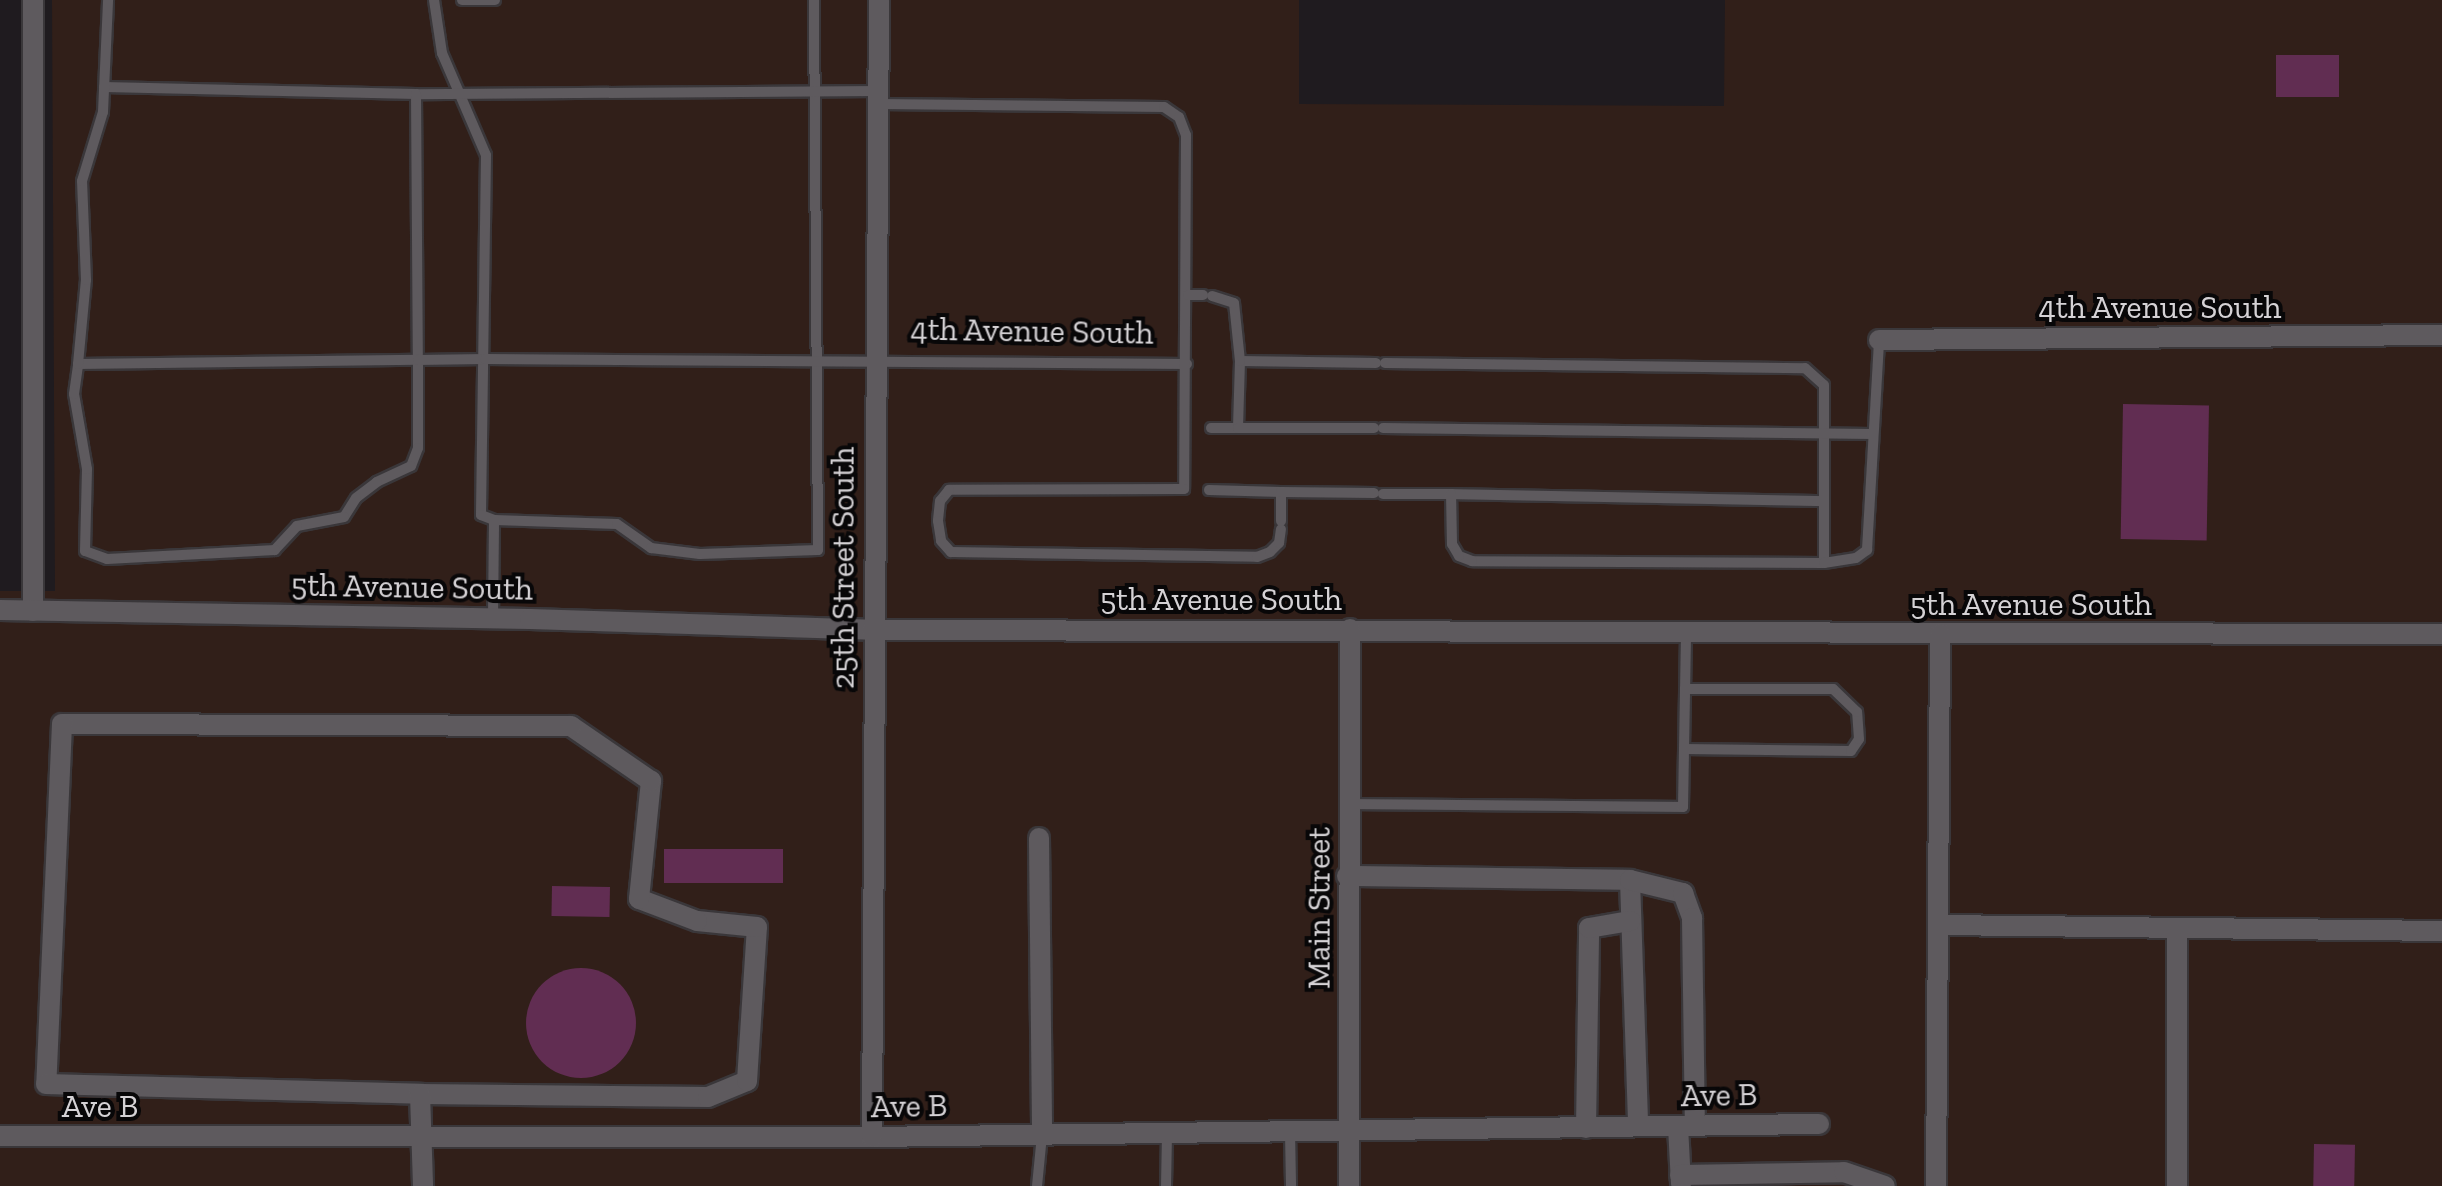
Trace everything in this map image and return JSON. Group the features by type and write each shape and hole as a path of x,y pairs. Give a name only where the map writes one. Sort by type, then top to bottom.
{"street":[{"path":"33,0 33,611"},
{"name":"25th Street South","path":"872,1137 872,630 879,0"},
{"name":"4th Avenue South","path":"1878,340 2442,335"},
{"name":"5th Avenue South","path":"0,610 493,618 872,630 2442,634"},
{"name":"Main Street","path":"1349,1186 1350,629"},
{"path":"1936,1186 1940,634"},
{"path":"62,724 571,726 651,781 639,899 698,921 757,927 747,1082 708,1097 420,1094 46,1084 62,724"},
{"path":"1039,838 1042,1134"},
{"path":"1348,876 1630,880 1683,893 1692,918 1687,1126 1680,1180 1844,1172 1885,1186"},
{"path":"1630,880 1638,1126"},
{"path":"1586,1128 1588,928 1630,921"},
{"path":"1938,926 2442,931"},
{"path":"2177,930 2178,1186"},
{"path":"420,1094 424,1186"},
{"name":"Ave B","path":"0,1136 872,1137 1819,1124"}],"lane":[{"path":"108,0 102,112 82,181 86,280 74,394 87,469 85,551 107,559 275,550 296,526 344,517 356,498 377,482 411,466 418,448 416,94"},
{"path":"434,0 442,54 463,94 486,155 482,516 494,520 618,524 650,548 700,554 818,550 820,359 814,0"},
{"path":"462,0 495,0"},
{"path":"104,87 416,94 814,92 1164,107 1179,117 1186,136 1188,364 1184,490"},
{"path":"1188,295 1234,303 1240,361 1238,428"},
{"path":"1451,494 1452,544 1458,556 1472,561 1824,562 1856,558 1867,550 1878,340"},
{"name":"4th Avenue South","path":"78,364 485,359 1188,364"},
{"path":"1240,361 1805,368 1824,384 1824,562"},
{"path":"1186,429 1872,434"},
{"path":"1281,492 1281,525 1270,552 1257,557 966,555 951,552 941,541 940,501 949,490 962,487 1824,500"},
{"path":"493,618 494,520"},
{"path":"1350,804 1683,807 1686,634"},
{"path":"1684,750 1851,751 1860,739 1857,712 1833,689 1685,689"},
{"path":"1290,1131 1291,1186"},
{"path":"1166,1132 1166,1186"},
{"path":"1037,1186 1042,1134"}],"shaded area":[{"path":"52,0 1299,0 1299,104 1724,106 1725,0 2442,0 2442,1186 0,1186 0,591 55,591"}],"building":[{"path":"2276,55 2339,55 2339,97 2276,97"},
{"path":"2123,404 2209,406 2207,540 2121,539"},
{"path":"664,849 783,849 783,883 664,883"},
{"path":"552,886 610,887 609,917 551,916"},
{"path":"581,968 602,972 620,984 632,1002 636,1023 632,1044 620,1062 602,1074 581,1078 560,1074 542,1062 530,1044 526,1023 530,1002 542,984 560,972"},
{"path":"2314,1144 2355,1145 2354,1186 2313,1186"}]}
